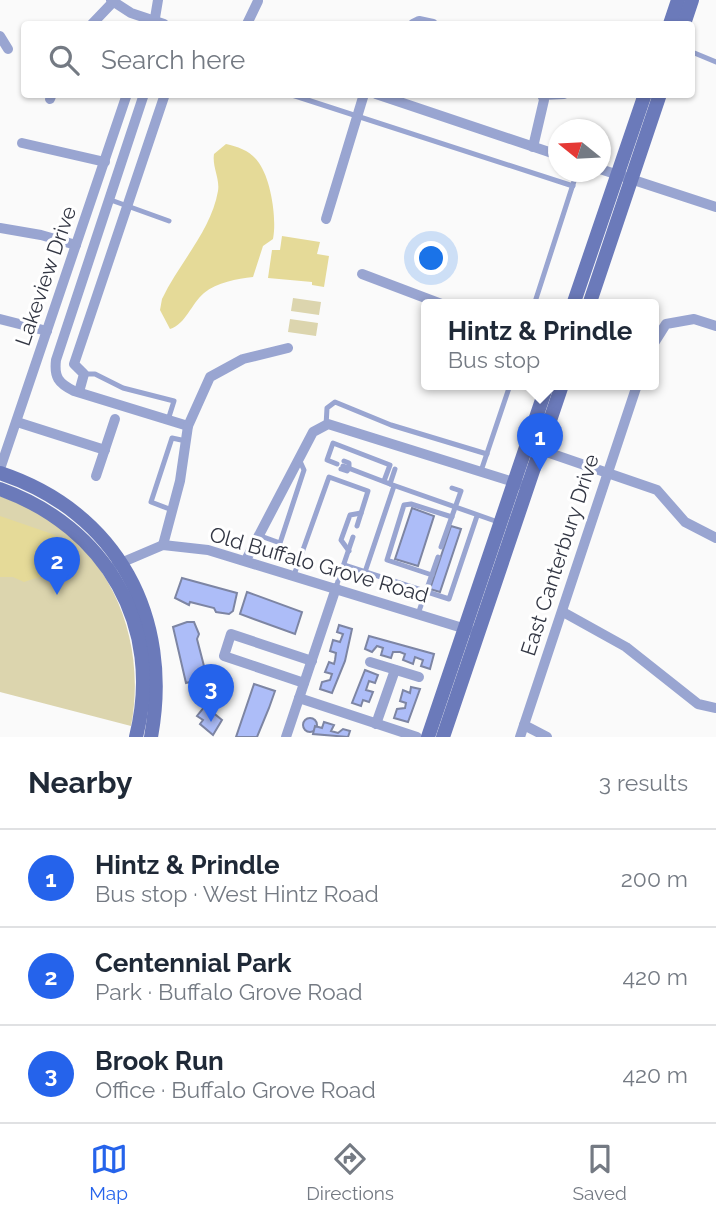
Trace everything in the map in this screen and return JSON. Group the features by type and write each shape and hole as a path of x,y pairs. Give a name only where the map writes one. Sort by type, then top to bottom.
{"main road":[{"path":"671,21 678,0"},
{"path":"685,21 692,0"},
{"path":"591,299 644,98"},
{"path":"575,299 658,98"},
{"path":"428,737 472,631 522,484 534,447 546,390"},
{"path":"534,447 560,390"},
{"path":"0,471 63,502 87,522 145,607 154,639 157,692 151,737"},
{"path":"443,737 501,523 522,484"},
{"path":"0,489 55,514 115,566 135,622 141,654 142,716 136,737"}],"street":[{"path":"158,0 158,21"},
{"path":"249,21 260,0"},
{"path":"95,21 112,1 154,21"},
{"path":"0,36 8,49"},
{"name":"Lakeview Drive","path":"0,471 4,450 106,162 126,98"},
{"path":"143,98 56,360 55,374 62,385 79,392 188,426"},
{"path":"79,392 83,374 74,364 164,98"},
{"path":"326,219 362,98"},
{"path":"533,147 541,98"},
{"path":"403,99 548,152"},
{"path":"22,143 106,162"},
{"path":"611,173 716,207"},
{"path":"0,228 41,235 76,245"},
{"path":"362,274 428,299"},
{"path":"0,319 47,331"},
{"path":"659,335 666,324 694,319 716,326"},
{"path":"163,545 188,426 210,377 243,359 288,348"},
{"name":"East Canterbury Drive","path":"520,737 635,390"},
{"path":"96,477 115,419"},
{"path":"16,422 105,450"},
{"path":"246,560 313,432 331,426 522,484"},
{"path":"534,447 657,490 685,522 716,538"},
{"name":"Old Buffalo Grove Road","path":"115,566 163,545 208,550 472,631"},
{"path":"286,737 336,588"},
{"path":"563,612 626,647 698,704 716,708"},
{"path":"304,683 224,656 231,634 312,661"},
{"path":"370,662 419,677"},
{"path":"376,724 395,670"},
{"path":"299,698 417,737"},
{"path":"524,725 547,737"}],"lane":[{"path":"695,54 716,62"},
{"path":"302,98 573,186"},
{"path":"536,299 574,182"},
{"path":"108,199 169,221"},
{"path":"83,374 95,374 123,388 174,401 168,420"},
{"path":"481,471 508,390"},
{"path":"331,426 327,408 335,402 391,425 487,454"},
{"path":"172,510 151,502 172,438 186,441"},
{"path":"365,572 390,484 394,468 333,443 327,460 390,484 455,509 501,523"},
{"path":"258,535 280,543 304,470 298,458"},
{"path":"294,575 329,477 368,491 357,526"},
{"path":"441,547 447,538 461,491 453,488"},
{"path":"433,577 387,560 404,505 411,504 452,517"},
{"path":"349,551 341,540 350,515 362,513"},
{"path":"344,565 449,599 451,583 477,516"},
{"path":"336,588 353,537"},
{"path":"418,614 438,565 438,556"}],"shaded area":[{"path":"226,144 248,153 263,170 272,200 273,239 263,246 253,277 209,289 180,323 170,329 160,310 162,299 209,220 218,191 214,154"},
{"path":"282,236 320,242 317,254 329,256 324,287 312,285 312,282 268,278 272,250 280,250"},
{"path":"293,298 321,302 319,315 291,311"},
{"path":"290,319 318,323 316,336 288,332"},
{"path":"0,496 32,508 73,537 93,559 109,584 130,638 135,696 131,726 0,692"},
{"path":"0,516 55,535 57,550 45,575 24,582 13,577 0,577"}],"building":[{"path":"412,508 434,516 418,566 395,559"},
{"path":"451,526 461,529 440,592 430,589"},
{"path":"182,578 237,593 233,611 229,614 216,612 214,608 190,602 189,605 175,598"},
{"path":"247,592 302,612 295,634 240,614"},
{"path":"194,622 199,634 197,639 211,693 193,697 190,682 186,683 173,627"},
{"path":"339,625 352,629 345,661 332,693 320,689 322,682 330,680 332,674 325,672 329,662 334,664 336,653 330,651 333,640 340,642 343,634 337,632"},
{"path":"369,636 434,654 430,669 421,666 423,660 415,657 413,664 403,660 405,654 400,652 393,652 391,658 381,655 383,648 377,646 372,652 365,649"},
{"path":"365,670 378,675 375,683 369,681 366,690 373,692 369,702 363,700 361,706 352,703"},
{"path":"254,684 275,691 257,737 236,737"},
{"path":"411,687 420,689 408,722 394,718 397,709 405,708 406,703 400,701 403,690 410,693"},
{"path":"205,706 222,720 213,735 200,724 203,720 197,716"},
{"path":"310,718 315,720 315,730 310,732 305,730 303,725 305,720"},
{"path":"324,722 334,725 331,731 350,731 348,737 313,734 315,726 322,728"}],"place":[{"name":"Hintz & Prindle","path":"540,471"},
{"name":"Centennial Park","path":"57,595"},
{"name":"Brook Run","path":"211,722"}]}
